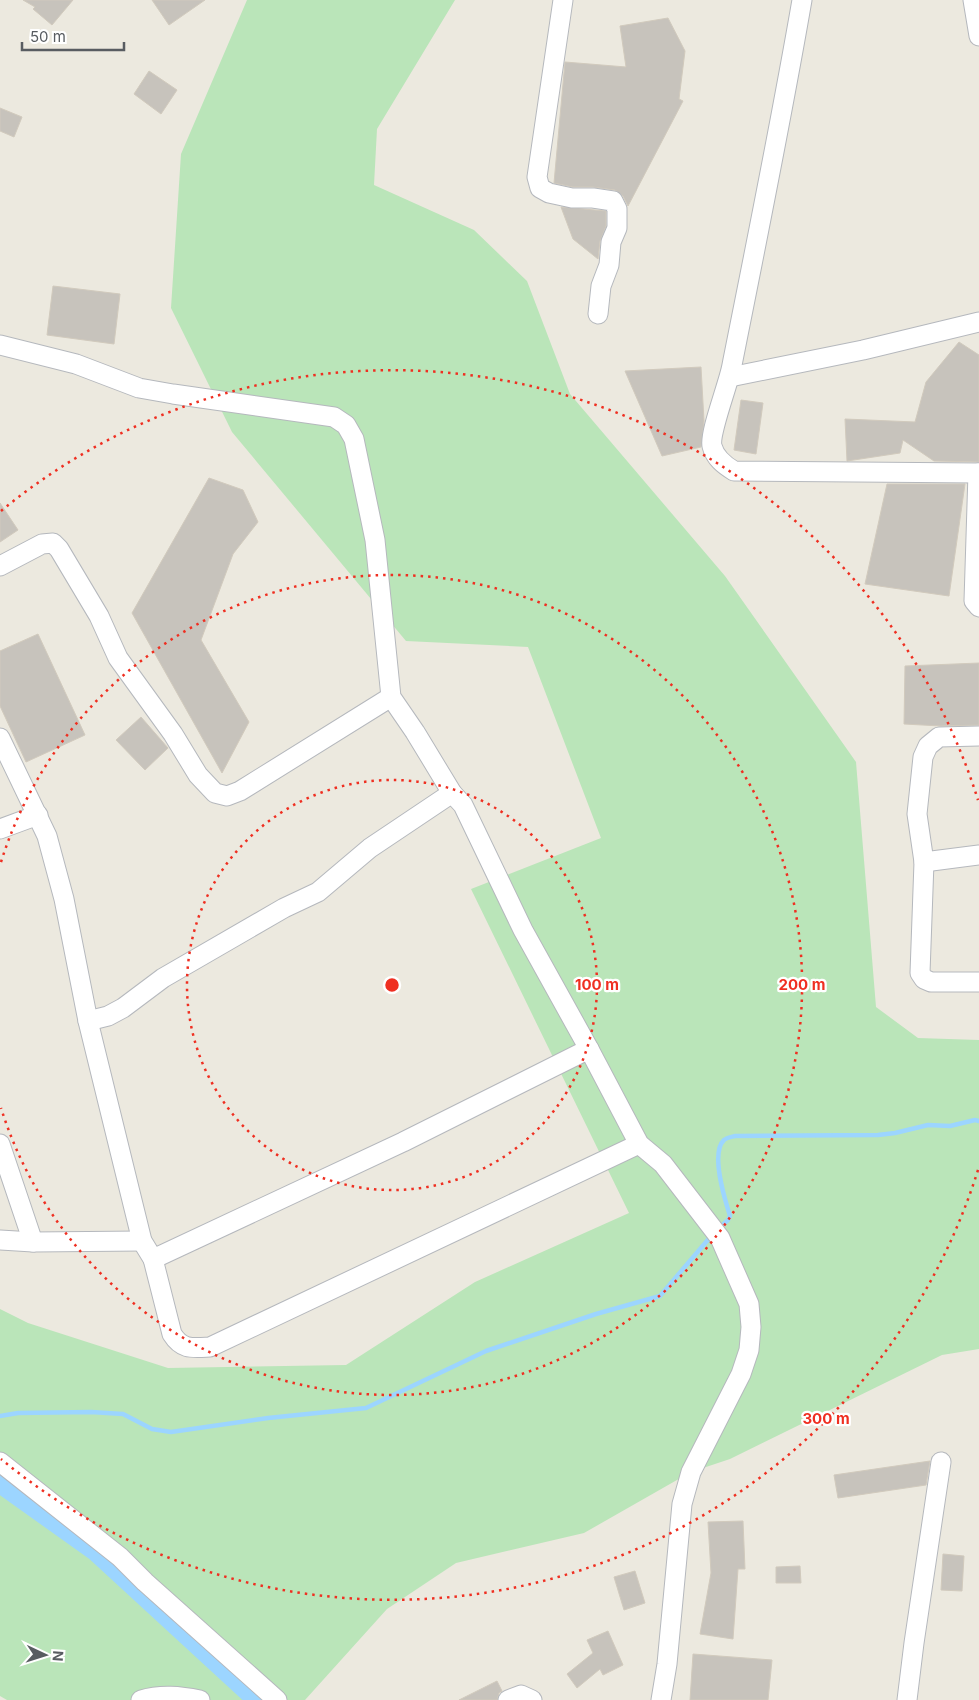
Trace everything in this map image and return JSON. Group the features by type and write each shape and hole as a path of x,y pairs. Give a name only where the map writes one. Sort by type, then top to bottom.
{"street":[{"path":"563,0 537,177 540,188 549,193 572,198 593,198 613,202 617,209 617,228 611,242 608,265 601,286 598,314"},
{"path":"802,0 781,118 730,377 715,426 712,446 721,463 734,471 978,473 974,601 979,607"},
{"path":"973,0 979,36"},
{"path":"730,377 862,350 979,322"},
{"path":"0,345 76,364 139,388 334,417 346,425 354,439 375,540 391,697 452,793 463,805 523,930 589,1049 638,1144 662,1164 720,1238 749,1304 751,1326 750,1350 741,1374 690,1472 682,1504 667,1664 661,1700"},
{"path":"0,566 42,544 53,543 59,549 99,616 118,658 173,734 198,775 215,793 227,796 240,791 391,697"},
{"path":"979,736 939,737 928,746 923,756 917,814 924,862 920,973 924,979 931,982 979,982"},
{"path":"0,738 47,836 64,899 88,1021 142,1241 153,1259 172,1334 178,1343 191,1348 210,1347 638,1144"},
{"path":"88,1021 108,1016 123,1008 172,973 284,908 318,892 370,848 452,793"},
{"path":"0,829 38,815"},
{"path":"924,862 979,855"},
{"path":"153,1259 403,1142 589,1049"},
{"path":"0,1144 33,1242"},
{"path":"0,1240 33,1242 142,1241"},
{"path":"0,1462 120,1557 144,1582 277,1700"},
{"path":"907,1700 941,1462"},
{"path":"508,1700 520,1695 532,1700"},
{"path":"141,1700 152,1697 180,1696 200,1700"}],"green space":[{"path":"247,0 455,0 377,129 374,185 474,230 527,281 570,394 725,576 856,762 876,1007 918,1038 979,1040 979,1349 942,1355 730,1459 691,1472 584,1533 456,1563 387,1609 305,1700 7,1700 0,1696 0,1309 28,1323 168,1368 346,1365 475,1282 629,1213 471,889 601,838 528,647 406,641 232,432 171,308 181,154"}],"building":[{"path":"23,0 73,0 52,25 33,9 35,7"},
{"path":"152,0 205,0 169,25"},
{"path":"668,18 685,51 679,99 683,101 628,206 623,196 615,190 573,187 554,183 565,62 626,67 620,26"},
{"path":"149,71 177,90 161,114 134,94"},
{"path":"0,108 22,117 14,137 0,131"},
{"path":"561,207 606,211 606,226 600,241 598,259 573,239"},
{"path":"53,286 120,294 114,344 47,335"},
{"path":"959,342 979,355 979,462 934,461 903,440 900,453 847,461 845,419 915,422 926,382"},
{"path":"701,367 704,421 701,447 662,456 625,371"},
{"path":"741,400 763,403 756,454 734,450"},
{"path":"209,478 243,490 258,522 233,554 201,640 249,722 222,773 132,613"},
{"path":"887,484 965,484 949,596 865,584"},
{"path":"0,503 18,530 0,542"},
{"path":"38,634 85,735 26,762 0,706 0,651"},
{"path":"979,663 979,725 941,726 904,724 905,666"},
{"path":"141,717 168,748 145,770 116,740"},
{"path":"930,1461 926,1485 838,1498 834,1475"},
{"path":"743,1521 745,1569 738,1569 733,1639 700,1634 711,1573 708,1522"},
{"path":"943,1554 964,1556 962,1591 941,1590"},
{"path":"800,1566 801,1583 776,1583 776,1567"},
{"path":"635,1571 645,1603 624,1610 614,1577"},
{"path":"608,1631 623,1665 603,1675 600,1669 577,1688 567,1674 593,1653 587,1640"},
{"path":"693,1654 772,1660 768,1700 690,1700"},
{"path":"497,1681 502,1691 499,1693 497,1700 459,1700"}],"waterway":[{"path":"719,1228 730,1216 718,1166 720,1146 727,1138 735,1136 878,1135 928,1125 950,1126 975,1120 979,1121"},
{"path":"0,1416 18,1413 91,1412 123,1414 152,1429 171,1432 268,1418 366,1408 486,1351 596,1314 660,1296 712,1235"},
{"path":"0,1480 97,1549 261,1700"}]}
